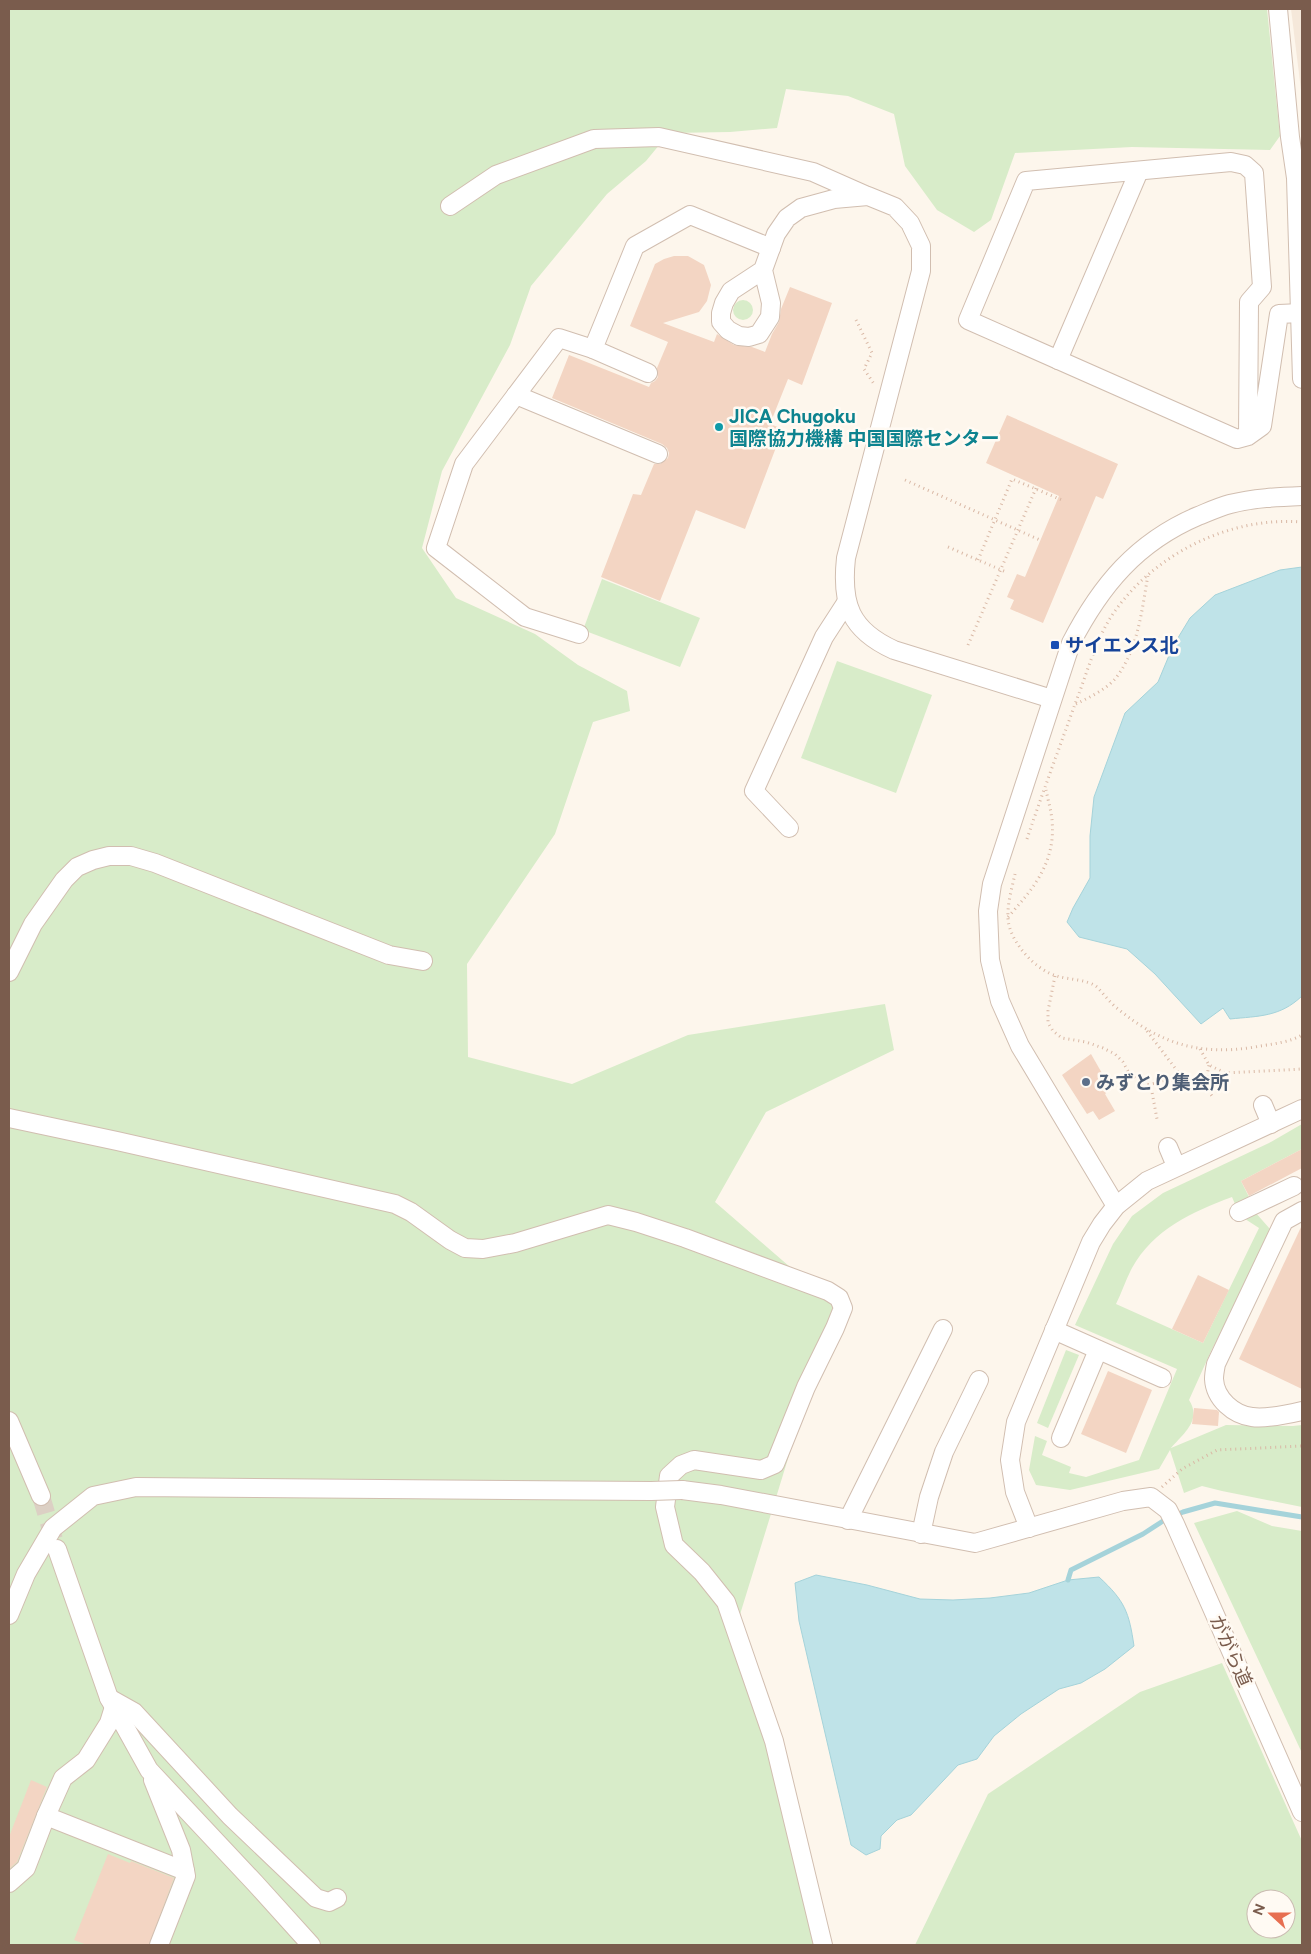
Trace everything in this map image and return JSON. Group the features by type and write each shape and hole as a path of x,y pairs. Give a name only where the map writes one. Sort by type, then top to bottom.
{"street":[{"path":"1278,9 1296,178 1302,379"},
{"path":"450,206 496,175 594,139 622,138 660,138 813,172 895,206 910,223 921,246 921,271 846,558 844,581 846,603 860,626 881,644 894,650 1052,699"},
{"path":"1248,436 1249,302 1262,286 1254,173 1245,165 1231,162 1026,181 968,320 1237,439 1248,436 1262,426 1279,314 1301,313"},
{"path":"1058,360 1139,171"},
{"path":"763,270 776,234 787,218 801,208 834,199 868,196"},
{"path":"593,349 635,246 690,215 771,248"},
{"path":"578,634 525,617 436,548 464,464 559,338 593,349 648,373"},
{"path":"516,394 658,454"},
{"path":"1116,1206 1020,1046 1000,1001 990,960 988,911 992,884 1071,643 1086,614 1110,581 1132,556 1177,525 1229,504 1267,497 1302,496"},
{"path":"789,828 754,791 824,637 846,603"},
{"path":"9,972 33,924 64,880 77,867 109,856 130,856 155,863 389,955 424,961"},
{"path":"1263,1105 1271,1124"},
{"path":"1030,1528 1015,1492 1010,1460 1016,1422 1091,1242 1102,1224 1116,1206 1147,1181 1302,1109"},
{"path":"9,1118 135,1144 395,1204 411,1212 450,1240 465,1248 483,1248 516,1243 608,1215 685,1238 828,1291 839,1298 842,1308 835,1328 806,1387 774,1464 761,1470 694,1460 681,1465 670,1476 665,1507 674,1545 702,1572 726,1602 774,1740 797,1842 824,1945"},
{"path":"1168,1147 1176,1166"},
{"path":"1240,1212 1294,1186 1284,1222 1216,1364 1214,1378 1216,1390 1224,1402 1235,1412 1253,1418 1302,1411"},
{"path":"1284,1222 1302,1211"},
{"path":"848,1520 943,1330"},
{"path":"1054,1330 1162,1378"},
{"path":"1061,1438 1098,1350"},
{"path":"921,1534 929,1497 944,1452 979,1380"},
{"path":"9,1421 41,1496"},
{"path":"9,1615 26,1574 53,1528 94,1496 136,1487 651,1492 682,1490 721,1495 975,1543 1123,1501 1150,1497"},
{"name":"ががら道","path":"1150,1497 1171,1517 1302,1812"},
{"path":"57,1549 112,1703 150,1770 181,1850 186,1876 158,1945"},
{"path":"9,1883 26,1868 63,1778 86,1760 110,1723 112,1703"},
{"path":"112,1703 134,1712 230,1816 316,1898 329,1902 337,1898"},
{"path":"150,1770 311,1945"},
{"path":"46,1816 185,1871"}],"path":[{"path":"856,320 872,353 864,369 878,388"},
{"path":"978,560 1012,479 1062,500"},
{"path":"905,480 1040,540"},
{"path":"968,645 1037,488"},
{"path":"1026,843 1095,647 1117,608 1148,575 1177,552 1198,541 1221,532 1264,523 1286,520 1302,522"},
{"path":"948,547 1006,572"},
{"path":"1076,704 1103,689 1115,679 1125,664 1140,623 1148,575"},
{"path":"1008,917 1038,882 1046,867 1050,848 1052,821 1045,788"},
{"path":"1016,872 1008,917 1010,929 1025,954 1046,973 1096,986 1117,1008 1146,1030 1167,1039 1200,1049 1244,1048 1293,1040 1302,1035"},
{"path":"1055,976 1048,1011 1048,1023 1053,1031 1062,1038 1086,1042 1115,1054 1123,1062 1129,1073 1148,1085 1152,1092 1157,1119"},
{"path":"1146,1030 1181,1076"},
{"path":"1200,1049 1208,1065 1205,1086"},
{"path":"1208,1065 1224,1073 1302,1069"},
{"path":"1148,1085 1181,1076 1195,1079 1205,1086 1212,1096"},
{"path":"1150,1497 1182,1469 1217,1450 1302,1446"}],"shaded area":[{"path":"1291,9 1302,9 1302,98"}],"green space":[{"path":"9,9 1267,9 1280,136 1270,150 1132,147 1015,153 991,220 974,232 937,210 905,166 894,114 848,96 786,89 777,128 730,132 669,133 646,161 607,194 531,286 510,345 442,471 422,548 456,598 535,634 578,665 627,691 630,711 593,722 555,834 467,964 468,1057 572,1084 688,1035 885,1004 894,1050 766,1112 715,1202 835,1306 738,1621 828,1945 9,1945"},
{"path":"743,300 750,303 753,310 750,317 743,320 736,317 733,310 736,303"},
{"path":"602,579 700,618 680,667 583,630"},
{"path":"837,661 932,695 896,793 801,758"},
{"path":"1302,1124 1302,1149 1241,1181 1249,1197 1235,1204 1232,1197 1203,1209 1175,1224 1151,1243 1132,1268 1116,1304 1203,1343 1259,1228 1242,1217 1255,1212 1270,1229 1268,1239 1212,1349 1189,1400 1194,1414 1190,1426 1171,1448 1226,1425 1302,1425 1302,1507 1202,1486 1184,1493 1170,1450 1159,1469 1070,1490 1036,1485 1029,1470 1035,1436 1047,1441 1042,1455 1071,1467 1069,1473 1086,1477 1139,1460 1177,1369 1075,1325 1113,1244 1132,1216 1163,1193 1269,1143"},
{"path":"1066,1350 1079,1355 1048,1428 1037,1423"},
{"path":"1237,1511 1272,1526 1302,1531 1302,1753 1194,1523"},
{"path":"1222,1663 1302,1841 1302,1945 915,1945 988,1794 1140,1692"}],"water":[{"path":"1302,567 1302,996 1286,1008 1260,1016 1230,1019 1223,1008 1201,1024 1155,974 1127,949 1079,937 1067,922 1090,878 1090,836 1094,797 1125,713 1158,682 1173,646 1190,618 1215,595 1280,570"},
{"path":"816,1575 867,1585 920,1599 953,1600 1029,1593 1068,1580 1099,1577 1120,1600 1128,1616 1134,1646 1105,1669 1081,1683 1059,1689 1021,1714 994,1736 977,1759 958,1765 911,1815 897,1820 881,1836 880,1849 866,1855 851,1845 799,1621 795,1583"}],"building":[{"name":"JICA Chugoku 国際協力機構 中国国際センター","path":"674,256 688,256 704,265 711,285 707,301 699,312 663,323 714,342 717,334 734,345 752,347 765,352 779,322 781,309 790,287 832,303 802,385 788,379 770,424 783,429 745,529 696,510 660,601 601,577 633,494 641,495 654,464 660,464 668,458 667,448 662,444 552,398 569,355 649,387 655,381 658,377 657,368 668,342 630,326 655,264"},
{"path":"1007,415 1118,464 1103,499 1096,496 1043,623 1010,609 1014,600 1007,597 1017,574 1025,577 1059,496 986,463"},
{"name":"みずとり集会所","path":"1091,1054 1111,1089 1105,1094 1115,1111 1099,1120 1093,1111 1087,1114 1062,1075"},
{"path":"1302,1149 1302,1168 1249,1196 1241,1181"},
{"path":"1302,1225 1302,1389 1239,1359"},
{"path":"1198,1275 1229,1290 1203,1343 1172,1329"},
{"path":"1108,1371 1152,1390 1126,1453 1081,1434"},
{"path":"1194,1408 1217,1410 1219,1412 1218,1426 1192,1424"},
{"path":"31,1780 47,1787 17,1862 9,1869 9,1837"},
{"path":"108,1854 174,1878 149,1945 87,1945 74,1940"}],"waterway":[{"path":"1068,1580 1071,1570 1143,1534 1163,1521 1183,1512 1215,1503 1302,1517"}],"tunnel":[{"path":"41,1496 55,1543"}],"place":[{"name":"JICA Chugoku 国際協力機構 中国国際センター","path":"719,427"},
{"name":"サイエンス北","path":"1055,645"},
{"name":"みずとり集会所","path":"1086,1082"}]}
